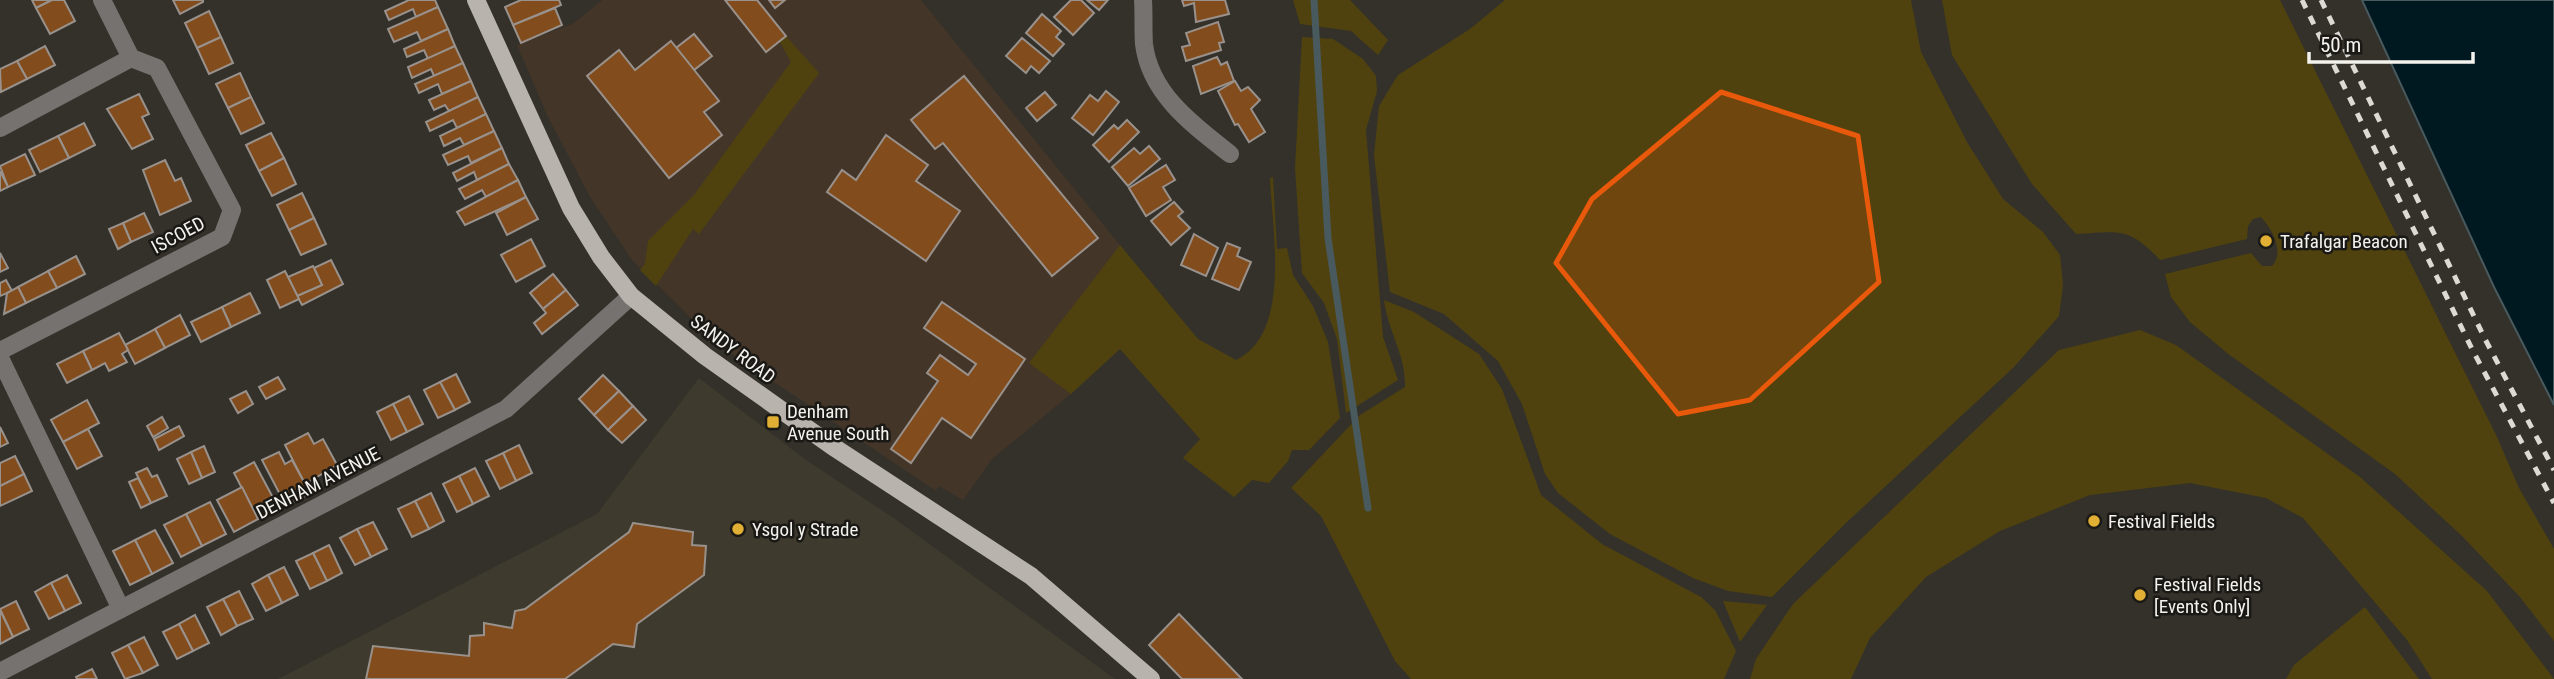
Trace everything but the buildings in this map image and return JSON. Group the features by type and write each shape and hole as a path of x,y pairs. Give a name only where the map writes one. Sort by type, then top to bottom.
{"main road":[{"name":"SANDY ROAD","path":"476,0 571,208 600,257 631,296 705,356 832,446 1031,576 1151,679"}],"street":[{"path":"0,128 131,58 102,0"},
{"path":"1143,0 1144,45 1158,85 1187,120 1230,154"},
{"name":"ISCOED","path":"0,351 222,236 232,210 157,68 131,58"},
{"name":"DENHAM AVENUE","path":"0,672 506,409 631,296"},
{"path":"0,358 121,609"}],"highlighted area":[{"path":"1721,92 1858,136 1879,282 1750,400 1678,414 1556,263 1592,199"}],"shaded area":[{"path":"602,0 921,0 1120,245 1030,363 1071,394 992,459 963,500 939,486 936,491 716,343 632,260 590,197 547,115 517,45 574,23"},
{"path":"1293,0 1350,0 1388,40 1378,55 1351,31 1300,24"},
{"path":"1505,0 1911,0 1921,52 1967,142 2003,199 2043,232 2060,255 2063,285 2059,316 2014,367 1847,522 1772,597 1728,591 1693,578 1610,534 1558,493 1545,474 1522,404 1498,361 1444,314 1390,292 1374,155 1379,106 1398,75 1470,29"},
{"path":"1942,0 2280,0 2497,437 2519,488 2554,549 2554,641 2520,597 2463,537 2395,474 2227,353 2190,322 2171,297 2165,274 2251,253 2262,266 2272,266 2277,254 2276,241 2261,217 2253,219 2248,226 2247,239 2160,260 2131,236 2113,232 2076,234 2032,184 1952,55"},
{"path":"786,36 819,73 699,234 693,229 656,286 640,270 645,264 648,241 694,195 791,62 780,42"},
{"path":"1302,37 1333,39 1363,59 1376,76 1377,91 1366,130 1383,337 1398,380 1346,413 1337,339 1324,303 1302,273 1295,168"},
{"path":"1273,177 1277,249 1287,248 1293,275 1313,306 1328,342 1340,418 1309,450 1292,450 1288,461 1269,483 1252,480 1234,497 1183,458 1200,439 1120,349 1071,394 1029,363 1120,245 1198,339 1236,360 1254,347 1265,328 1272,305 1275,279 1270,178"},
{"path":"1384,300 1414,312 1479,354 1502,389 1541,495 1602,544 1701,597 1715,610 1736,651 1724,679 1411,679 1395,661 1321,516 1291,488 1360,415 1405,387 1403,364"},
{"path":"2140,330 2176,345 2360,477 2487,591 2554,679 2432,679 2407,640 2303,518 2266,498 2190,483 2090,495 2000,531 1926,577 1870,638 1851,679 1750,679 1756,659 1793,604 2059,350"},
{"name":"Ysgol y Strade","path":"699,378 806,460 895,519 1115,679 278,679 597,514"},
{"path":"1723,601 1767,605 1740,642"},
{"path":"2365,607 2419,679 2286,679 2294,665"}],"water":[{"path":"2362,0 2554,0 2554,405 2494,287"}],"waterway":[{"path":"1314,0 1328,238 1368,508"}],"railway":[{"path":"2302,0 2472,349 2554,503"},
{"path":"2321,0 2485,339 2554,470"}],"place":[{"name":"Trafalgar Beacon","path":"2266,241"},
{"name":"Denham Avenue South","path":"773,422"},
{"name":"Festival Fields","path":"2094,521"},
{"name":"Ysgol y Strade","path":"738,529"},
{"name":"Festival Fields [Events Only]","path":"2140,595"}]}
